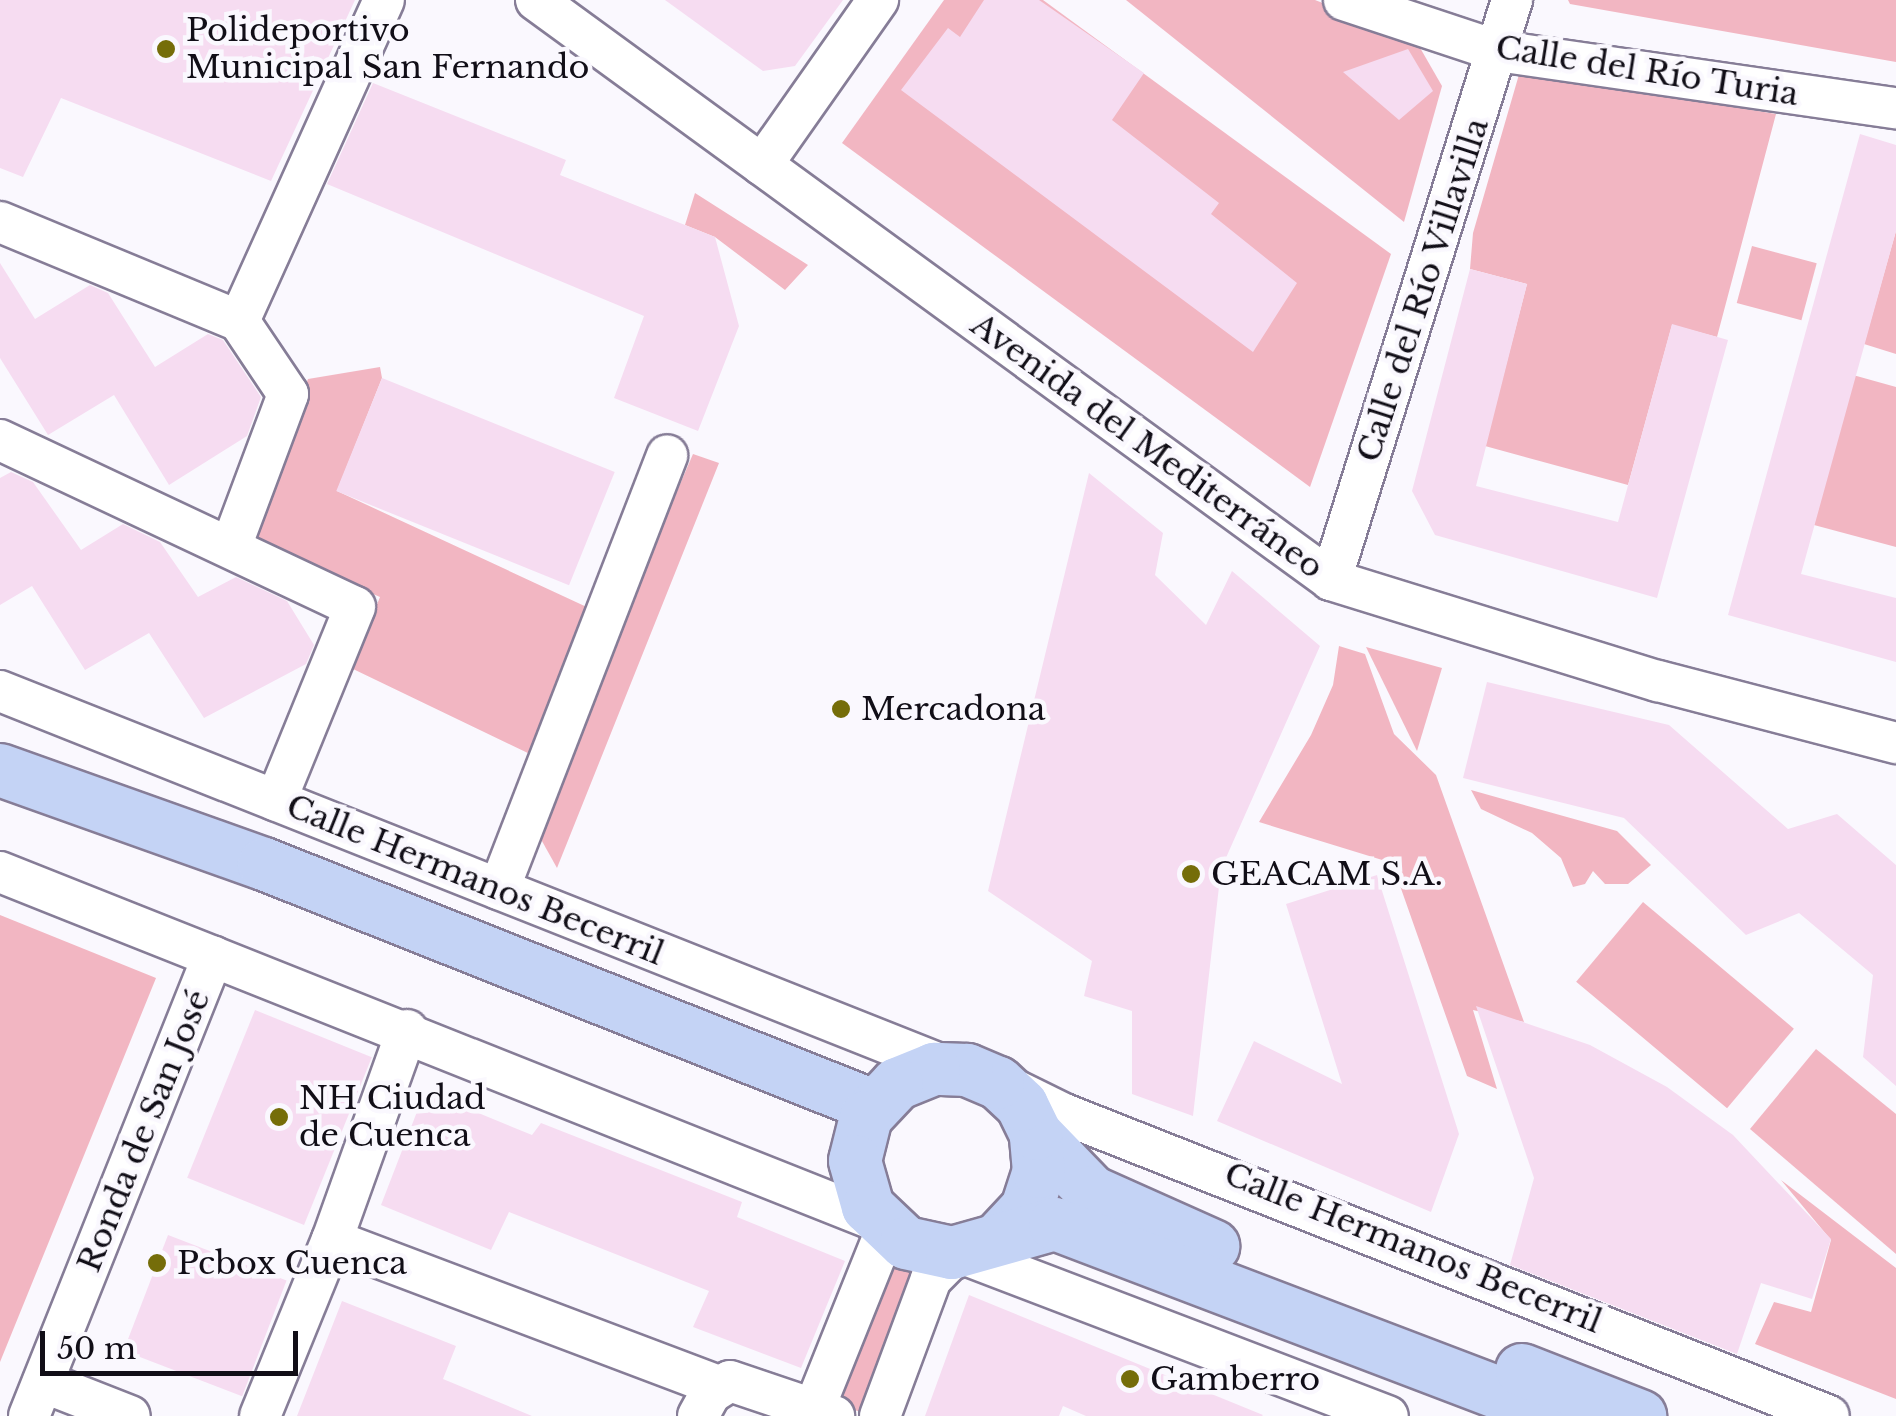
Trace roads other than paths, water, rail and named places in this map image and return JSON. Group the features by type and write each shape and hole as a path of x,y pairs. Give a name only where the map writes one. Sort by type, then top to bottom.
{"main road":[{"name":"Calle Hermanos Becerril","path":"0,770 264,864 866,1121"},
{"path":"0,800 866,1121"},
{"name":"Calle Hermanos Becerril","path":"974,1076 1022,1105 1036,1134 1073,1179 1112,1202 1640,1416"},
{"path":"974,1076 903,1080 866,1121 856,1177 882,1225 922,1250 979,1244 1040,1224 1068,1228 1559,1416"},
{"path":"979,1244 1033,1197 1040,1160 1036,1134"}],"street":[{"path":"239,321 384,0"},
{"name":"Avenida del Mediterráneo","path":"536,0 1331,580 1658,681 1896,743"},
{"path":"762,165 878,0"},
{"name":"Calle del Río Turia","path":"1344,0 1498,51 1896,108"},
{"name":"Calle del Río Villavilla","path":"1331,580 1512,0"},
{"path":"0,222 239,321 288,394 232,544"},
{"path":"0,440 232,544 355,607 276,801"},
{"path":"499,889 667,455"},
{"name":"Calle Hermanos Becerril","path":"0,691 1829,1416"},
{"path":"0,872 407,1030 882,1225 824,1413 743,1383 708,1401 332,1240"},
{"name":"Ronda de San José","path":"36,1399 214,957"},
{"path":"260,1416 332,1240 407,1030"},
{"path":"880,1416 932,1279 979,1244 1388,1416"},
{"path":"36,1399 130,1416"}],"place":[{"name":"Polideportivo Municipal San Fernando","path":"166,49"},
{"name":"Mercadona","path":"841,709"},
{"name":"GEACAM S.A.","path":"1191,874"},
{"name":"NH Ciudad de Cuenca","path":"279,1117"},
{"name":"Pcbox Cuenca","path":"157,1263"},
{"name":"Gamberro","path":"1130,1379"}]}
